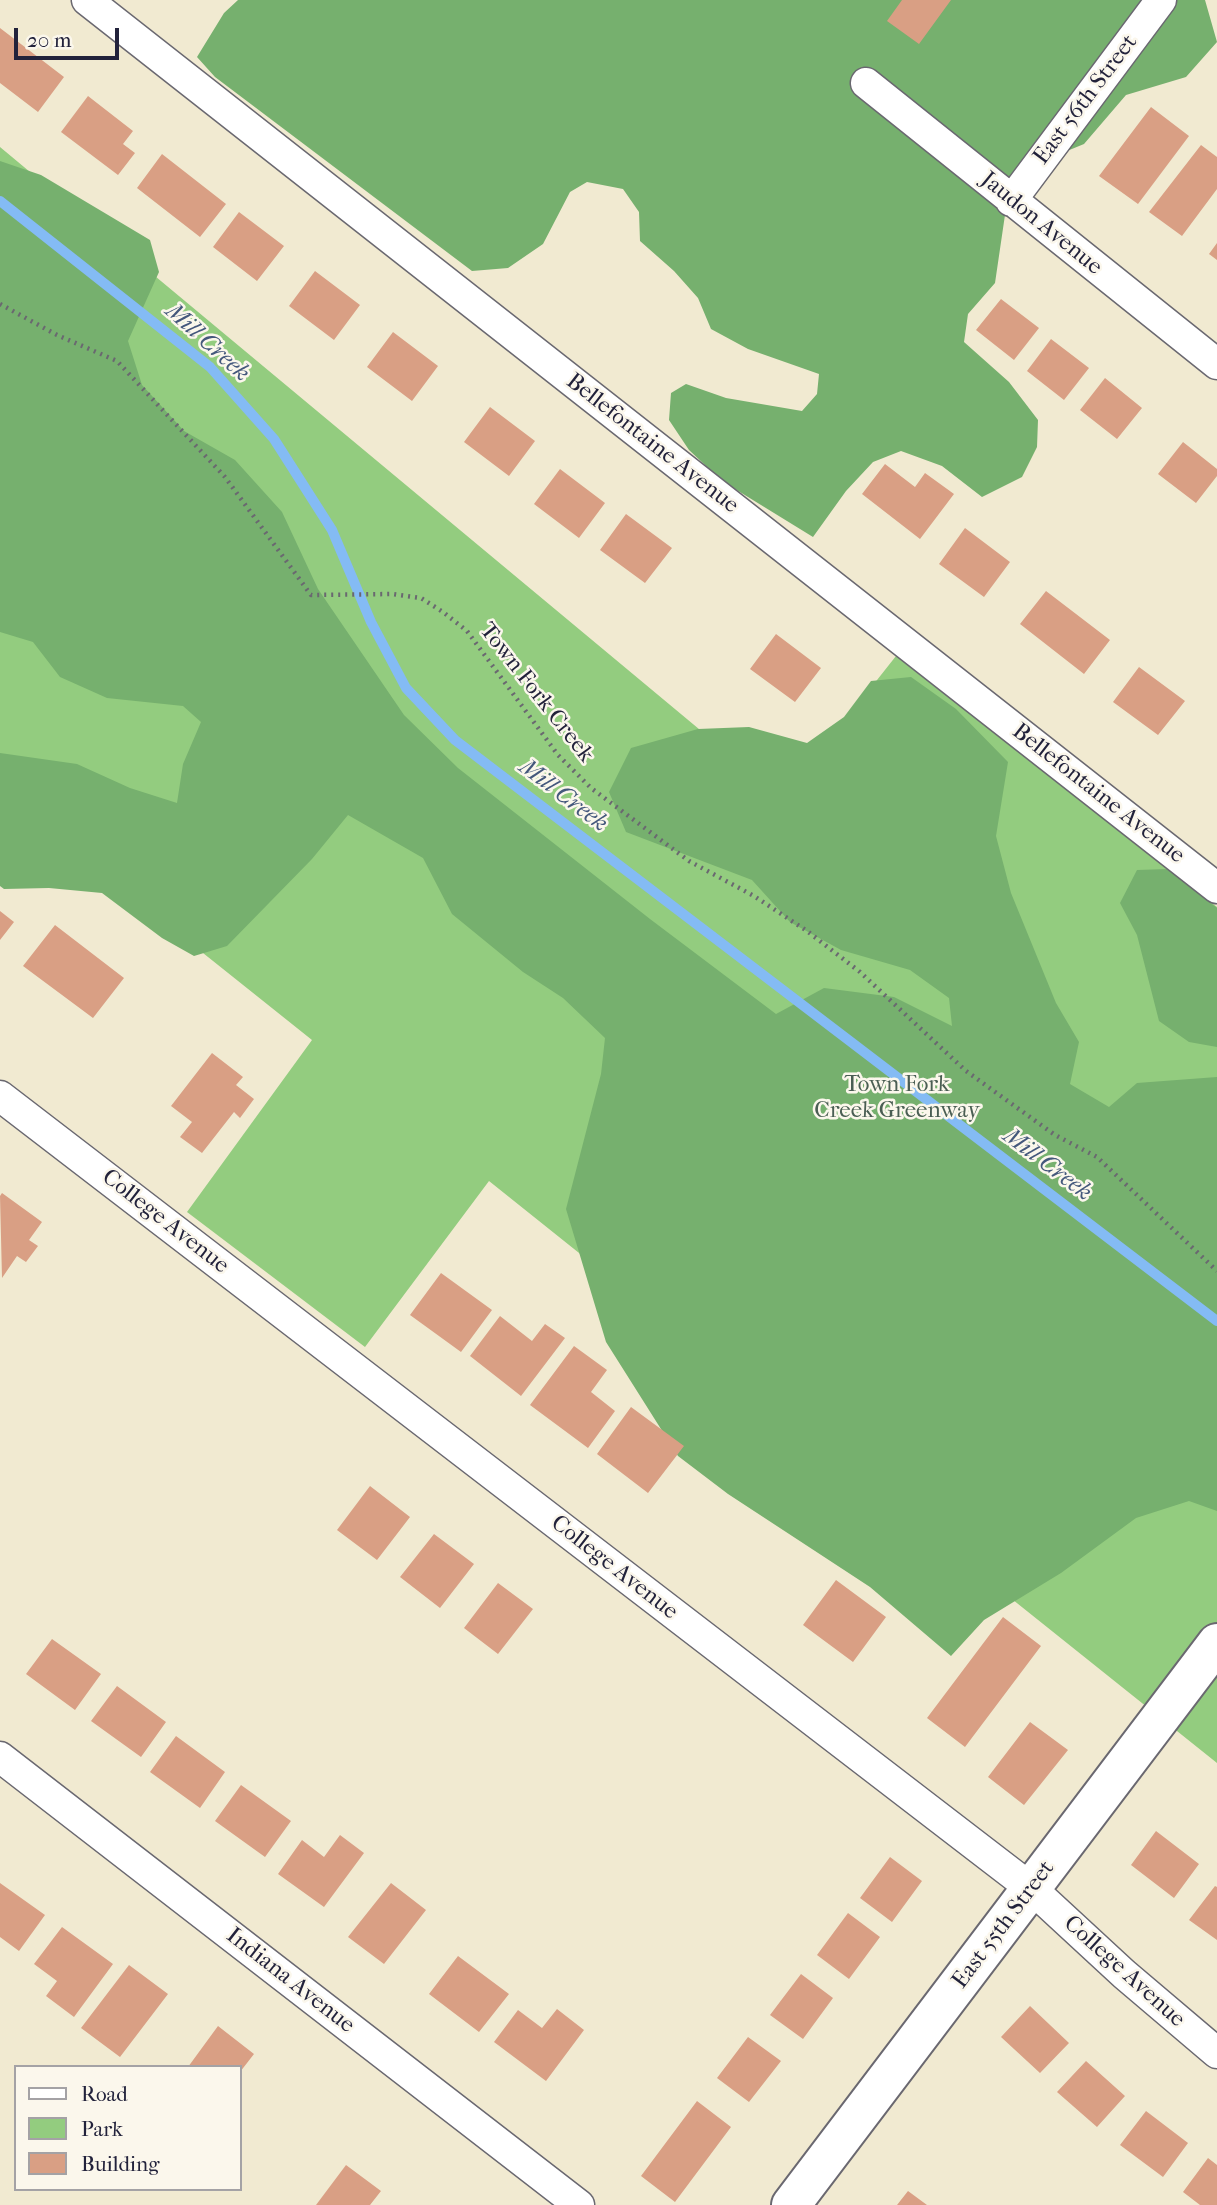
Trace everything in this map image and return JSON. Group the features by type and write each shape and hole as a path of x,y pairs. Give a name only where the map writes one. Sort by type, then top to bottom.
{"main road":[{"name":"East 55th Street","path":"791,2205 1217,1643"}],"street":[{"name":"Bellefontaine Avenue","path":"87,0 1217,888"},
{"name":"East 56th Street","path":"1011,201 1161,0"},
{"name":"Jaudon Avenue","path":"866,83 1217,364"},
{"name":"College Avenue","path":"0,1096 1032,1889 1124,1974 1217,2053"},
{"name":"Indiana Avenue","path":"0,1757 579,2205"}],"path":[{"name":"Town Fork Creek","path":"0,304 57,335 117,361 225,477 311,595 392,594 421,598 467,631 558,755 591,788 689,861 754,896 807,931 860,972 966,1071 1055,1135 1097,1157 1217,1271"}],"green space":[{"path":"238,0 1205,0 1217,42 1186,77 1126,95 1084,144 1011,174 995,283 968,314 964,342 1009,382 1038,420 1037,447 1022,477 982,497 942,466 901,451 873,462 846,491 813,537 722,481 689,450 669,420 671,393 686,384 726,398 802,411 817,394 819,374 748,349 711,329 698,298 674,271 640,241 639,212 623,189 587,182 570,192 543,244 508,268 472,271 215,77 197,57 224,13"},
{"name":"Town Fork Creek Greenway","path":"0,147 783,799 896,656 1217,907 1217,1763 489,1181 365,1347 187,1212 312,1040 0,791"},
{"name":"Town Fork Creek Greenway","path":"0,161 41,175 150,240 159,272 128,341 142,385 184,431 235,460 282,512 318,589 404,715 458,768 776,1014 824,988 894,997 952,1026 949,998 910,970 841,950 790,922 752,880 626,832 609,792 631,748 698,729 749,727 807,743 844,717 871,681 911,677 956,709 1008,762 996,836 1011,893 1056,1003 1079,1042 1070,1084 1109,1107 1137,1083 1217,1077 1217,1511 1189,1501 1136,1518 1061,1573 984,1620 951,1656 870,1587 728,1494 678,1456 606,1342 566,1209 601,1074 605,1038 563,998 523,972 452,914 423,858 348,815 312,859 227,946 194,956 162,938 102,893 49,888 4,889 0,886 0,753 77,764 130,788 177,803 183,764 201,722 183,706 107,698 60,677 33,642 0,632"},
{"path":"1168,869 1217,908 1217,1047 1189,1042 1159,1021 1137,935 1120,903 1137,870"}],"building":[{"path":"902,0 951,0 919,44 887,21"},
{"path":"0,28 64,77 38,112 0,83"},
{"path":"88,96 133,131 123,144 135,153 118,175 61,132"},
{"path":"1151,107 1189,136 1138,204 1099,176"},
{"path":"1201,145 1217,157 1217,189 1182,236 1149,212"},
{"path":"162,154 226,204 200,237 137,188"},
{"path":"239,212 284,246 257,281 213,247"},
{"path":"1217,243 1217,260 1209,254"},
{"path":"315,271 360,305 334,340 289,306"},
{"path":"1001,299 1039,328 1014,360 976,330"},
{"path":"393,332 438,366 412,401 367,367"},
{"path":"1051,339 1089,368 1064,400 1027,371"},
{"path":"1105,378 1142,408 1117,439 1080,410"},
{"path":"490,407 535,441 509,476 464,442"},
{"path":"1183,442 1217,469 1217,476 1196,503 1158,474"},
{"path":"885,464 915,487 925,473 954,494 920,539 862,494"},
{"path":"560,469 605,503 579,538 534,504"},
{"path":"626,514 672,548 645,583 600,550"},
{"path":"965,528 1010,562 984,597 939,564"},
{"path":"1046,591 1110,640 1084,674 1020,624"},
{"path":"776,634 821,668 795,702 750,669"},
{"path":"1139,667 1185,701 1158,735 1113,702"},
{"path":"0,911 14,922 0,940"},
{"path":"55,925 124,978 93,1018 23,966"},
{"path":"212,1053 243,1077 236,1085 254,1099 240,1118 234,1112 202,1153 180,1137 192,1122 171,1106"},
{"path":"2,1193 42,1222 29,1240 38,1246 26,1262 17,1256 2,1278 0,1196"},
{"path":"441,1273 492,1310 461,1352 410,1315"},
{"path":"500,1316 532,1341 545,1324 565,1338 521,1396 470,1356"},
{"path":"574,1346 607,1370 591,1392 615,1411 588,1448 530,1405"},
{"path":"631,1407 684,1446 648,1493 597,1454"},
{"path":"370,1486 410,1517 377,1560 337,1530"},
{"path":"434,1534 474,1564 440,1608 400,1577"},
{"path":"836,1580 886,1617 853,1662 803,1625"},
{"path":"498,1583 533,1609 498,1654 464,1628"},
{"path":"1003,1617 1041,1646 965,1747 927,1718"},
{"path":"52,1639 101,1674 75,1710 26,1674"},
{"path":"117,1686 166,1722 141,1757 91,1721"},
{"path":"1030,1722 1068,1750 1024,1805 988,1777"},
{"path":"176,1736 225,1772 200,1808 150,1772"},
{"path":"241,1785 291,1821 265,1857 215,1821"},
{"path":"1156,1831 1199,1864 1174,1898 1131,1865"},
{"path":"340,1835 364,1853 324,1907 278,1874 302,1840 324,1857"},
{"path":"890,1857 922,1881 892,1922 860,1898"},
{"path":"0,1883 45,1915 19,1951 0,1937"},
{"path":"391,1883 426,1910 384,1964 348,1937"},
{"path":"1215,1886 1217,1887 1217,1940 1189,1920"},
{"path":"848,1913 880,1937 849,1979 817,1955"},
{"path":"62,1927 113,1964 74,2017 46,1996 57,1981 34,1964"},
{"path":"458,1956 509,1994 479,2032 429,1994"},
{"path":"129,1965 168,1994 120,2057 81,2028"},
{"path":"801,1974 833,1998 803,2039 770,2015"},
{"path":"1030,2006 1069,2043 1040,2073 1001,2037"},
{"path":"557,2009 584,2030 546,2081 494,2042 518,2010 542,2028"},
{"path":"218,2026 254,2054 242,2069 242,2065 189,2065"},
{"path":"748,2037 781,2061 749,2102 717,2078"},
{"path":"1086,2061 1125,2096 1097,2127 1057,2092"},
{"path":"697,2101 731,2127 675,2202 641,2176"},
{"path":"1146,2111 1188,2143 1163,2177 1120,2145"},
{"path":"1208,2158 1217,2165 1217,2205 1200,2205 1183,2192"},
{"path":"346,2165 381,2191 370,2205 316,2205"},
{"path":"908,2191 927,2205 897,2205"}],"waterway":[{"name":"Mill Creek","path":"0,201 210,367 274,439 332,530 371,622 406,688 455,740 1217,1321"}]}
